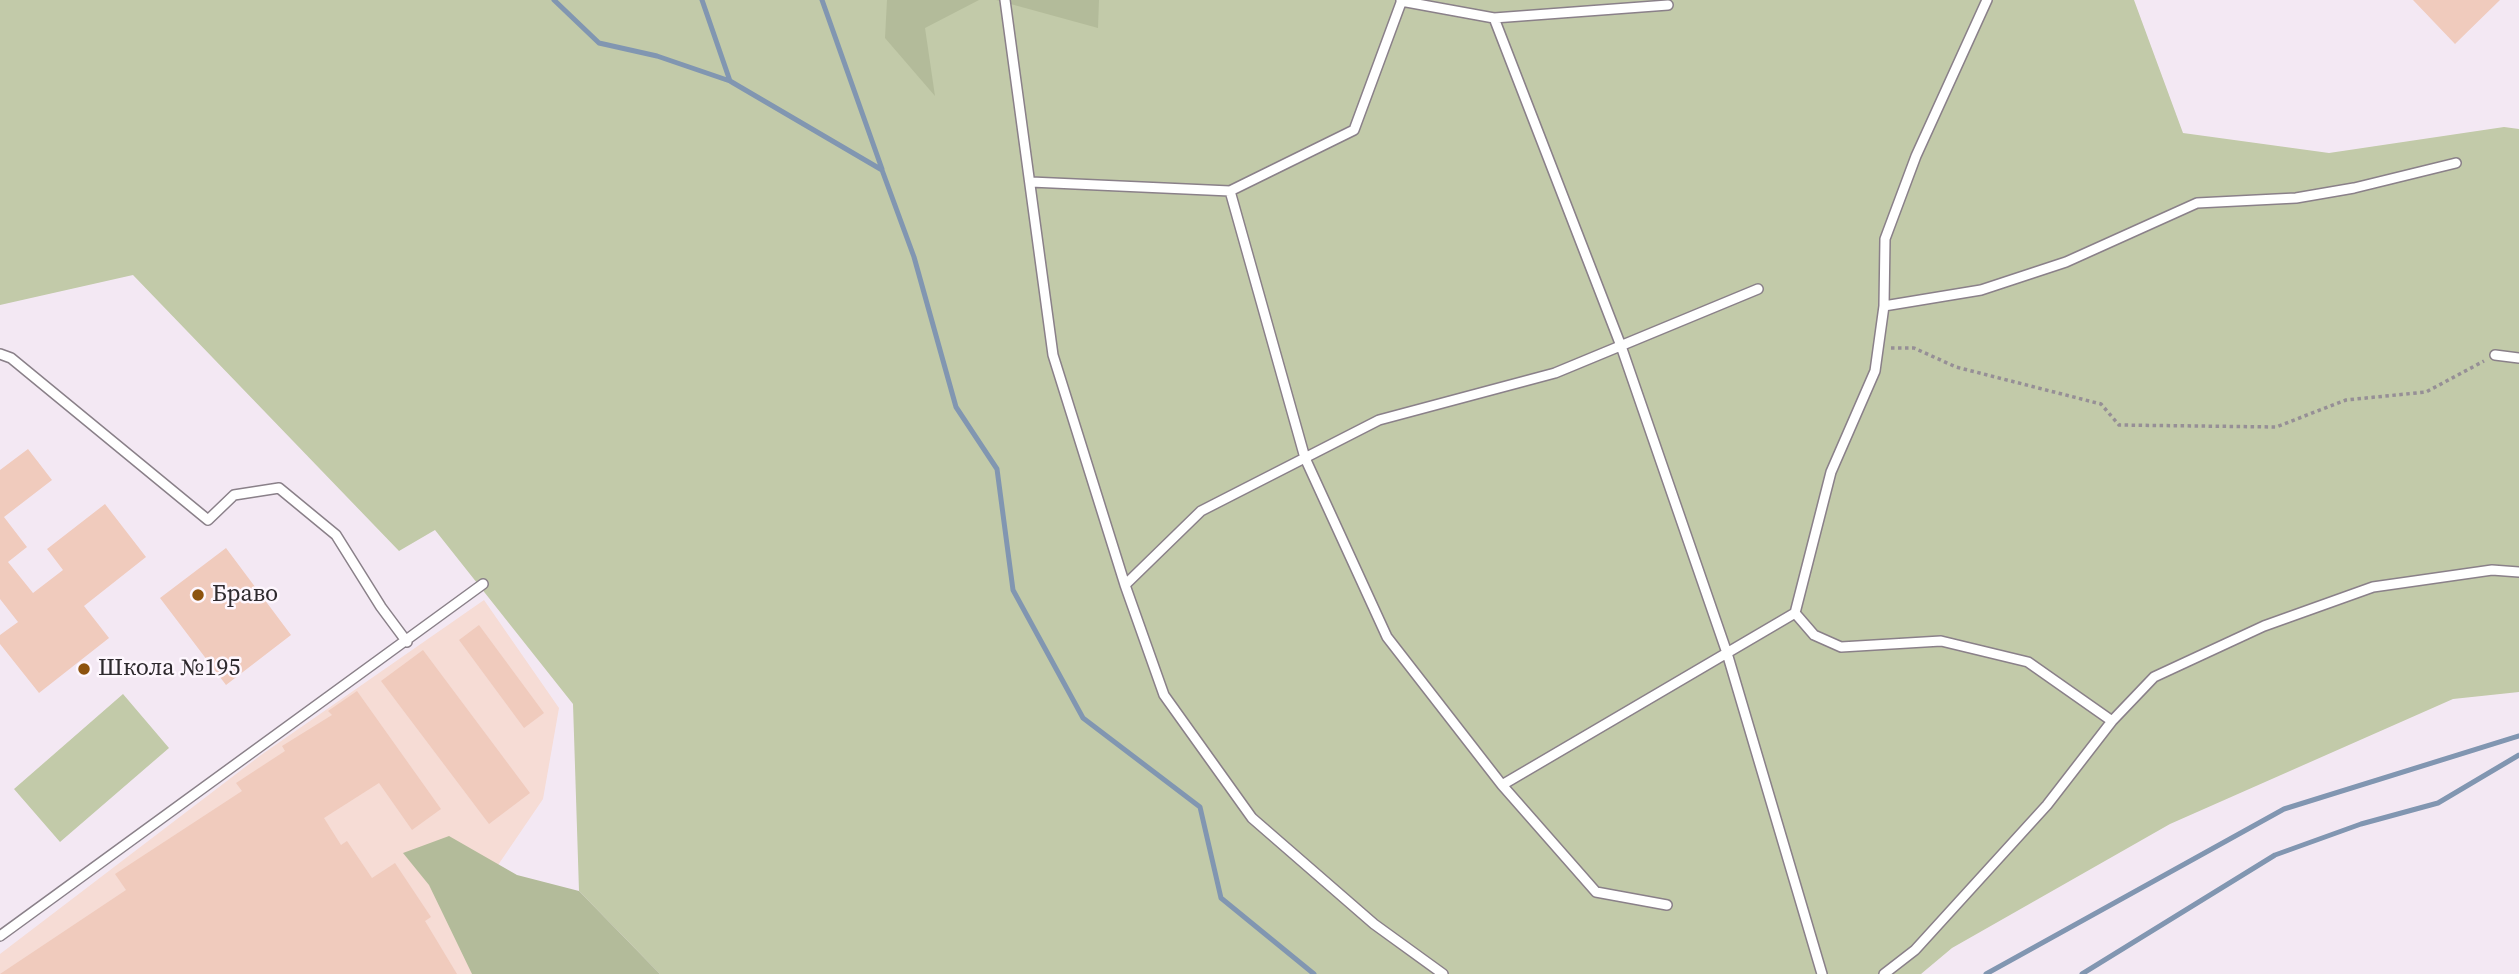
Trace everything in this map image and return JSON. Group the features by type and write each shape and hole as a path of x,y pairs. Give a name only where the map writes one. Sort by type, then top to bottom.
{"lane":[{"path":"1005,0 1053,355 1125,584 1164,695 1252,818 1374,924 1443,974"},
{"path":"1502,785 1795,612 1831,472 1875,371 1884,306 1885,239 1916,156 1987,0"},
{"path":"1031,182 1230,191 1354,130 1401,1 1494,18 1668,5"},
{"path":"1494,18 1620,346 1727,653 1822,974"},
{"path":"1884,306 1981,290 2054,266 2197,203 2296,198 2354,188 2456,163"},
{"path":"1230,191 1305,458 1387,637 1502,785 1596,892 1667,905"},
{"path":"1125,584 1201,511 1379,420 1555,373 1758,289"},
{"path":"0,354 11,358 208,520 234,495 279,488 336,535 381,607 407,642"},
{"path":"2496,355 2519,358"},
{"path":"1884,974 1915,950 2047,805 2112,721 2154,677 2264,626 2373,587 2493,570 2519,572"},
{"path":"0,936 407,642 483,584"},
{"path":"1795,612 1814,635 1841,647 1941,641 2028,662 2112,721"}],"path":[{"path":"1878,349 1914,348 1956,367 2101,404 2119,425 2276,427 2346,400 2426,393 2496,355"}],"shaded area":[{"path":"484,600 559,708 543,799 462,918 491,974 0,974 0,954 261,755"}],"green space":[{"path":"0,0 2134,0 2183,133 2329,153 2504,127 2519,129 2519,692 2453,699 2170,824 1952,948 1921,974 660,974 579,891 573,704 435,530 399,551 133,275 0,305"},
{"path":"887,0 979,0 925,28 935,96 885,38"},
{"path":"996,0 1099,0 1098,28"},
{"path":"123,694 169,748 60,842 14,789"},
{"path":"449,836 517,875 579,891 660,974 472,974 429,885 403,853"}],"building":[{"path":"2413,0 2500,0 2455,44"},
{"path":"28,449 52,480 4,517 27,547 8,562 33,593 63,570 47,549 105,504 146,557 84,606 109,638 39,693 0,644 0,635 18,622 0,599 0,470"},
{"path":"226,548 291,635 226,685 160,598"},
{"path":"479,625 544,713 524,728 459,640"},
{"path":"423,650 530,793 489,824 381,681"},
{"path":"357,691 441,809 412,830 379,783 324,818 341,845 347,841 372,878 395,863 431,917 425,921 457,974 0,974 126,890 115,874 242,791 236,783 285,751 282,746 332,715 328,711"}],"waterway":[{"path":"554,0 599,43 657,56 730,81 882,170 914,257 956,407 997,469 1013,590 1083,718 1200,807 1221,898 1314,974"},
{"path":"702,0 730,81"},
{"path":"822,0 882,169"},
{"path":"1986,974 2284,809 2519,736"},
{"path":"2082,974 2275,855 2361,824 2438,803 2519,755"}],"place":[{"name":"Браво","path":"198,595"},
{"name":"Школа №195","path":"84,669"}]}
